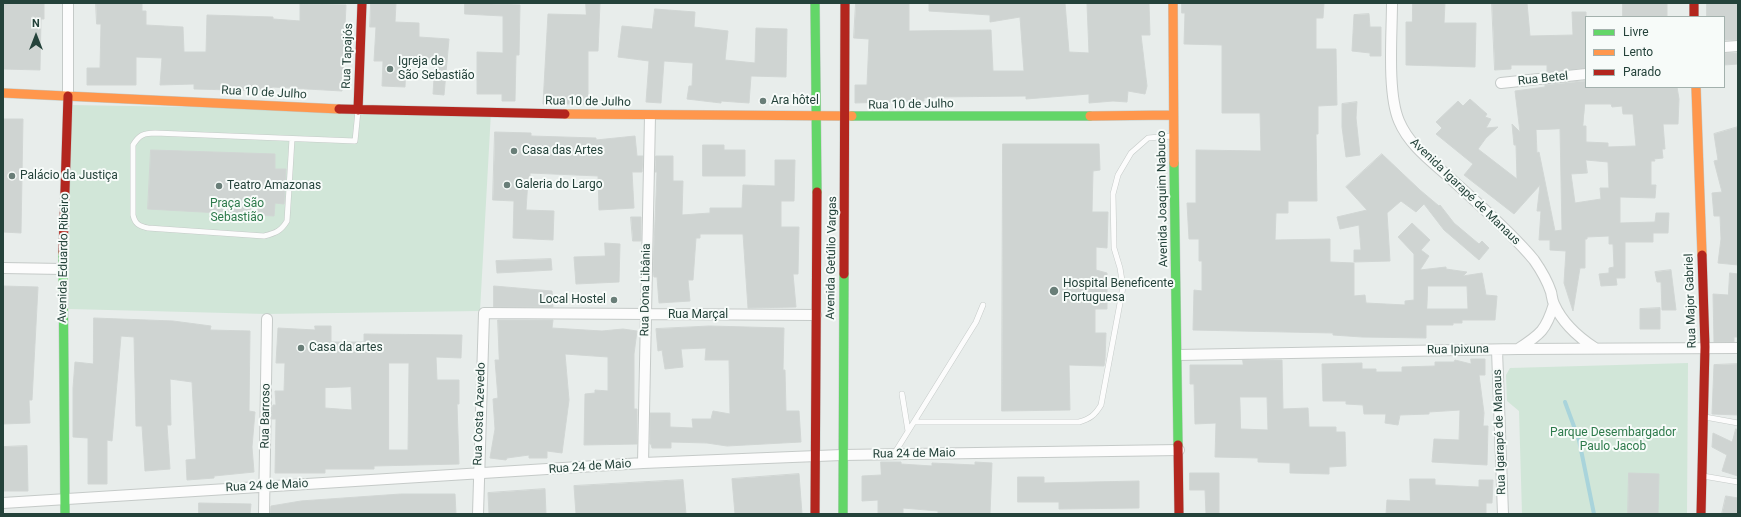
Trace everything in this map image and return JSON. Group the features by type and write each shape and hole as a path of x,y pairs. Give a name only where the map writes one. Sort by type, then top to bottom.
{"street":[{"name":"Avenida Eduardo Ribeiro","path":"65,514 63,269 68,96 68,3"},
{"name":"Rua Tapajós","path":"358,110 362,3"},
{"name":"Avenida Getúlio Vargas","path":"815,3 817,117 815,514"},
{"name":"Avenida Getúlio Vargas","path":"843,514 842,455 846,118 845,3"},
{"name":"Avenida Joaquim Nabuco","path":"1173,3 1173,136 1178,355 1179,514"},
{"name":"Avenida Igarapé de Manaus","path":"1392,3 1394,105 1399,121 1407,135 1422,154 1511,235 1532,258 1543,272 1554,304 1570,328 1594,348"},
{"path":"1694,3 1694,16"},
{"path":"1725,47 1738,46"},
{"name":"Rua Betel","path":"1501,83 1585,74"},
{"name":"Rua Major Gabriel","path":"1696,88 1704,347 1704,416 1701,514"},
{"name":"Rua 10 de Julho","path":"3,93 358,110 650,116 846,118 1173,115"},
{"name":"Rua Dona Libânia","path":"643,463 650,116"},
{"path":"3,268 63,269"},
{"path":"1518,349 1537,336 1548,323 1554,304"},
{"name":"Rua Marçal","path":"484,313 816,315"},
{"name":"Rua Costa Azevedo","path":"478,514 484,313"},
{"name":"Rua Barroso","path":"264,514 267,319"},
{"name":"Rua Ipixuna","path":"1178,355 1594,348 1738,348"},
{"name":"Rua Igarapé de Manaus","path":"1498,350 1503,514"},
{"name":"Rua 24 de Maio","path":"3,503 643,463 842,455 1179,450"}],"lane":[{"path":"292,139 287,221 281,230 275,234 264,236 148,228 140,227 135,222 133,215 133,145 138,137 147,133 155,133 356,141 358,110"},
{"path":"914,422 1078,422 1088,419 1096,413 1101,405 1123,287 1120,268 1114,248 1113,194 1118,175 1131,153 1148,138 1173,136"},
{"path":"894,454 976,322 983,305"},
{"path":"902,394 908,431"},
{"path":"1704,416 1738,423"},
{"path":"1702,476 1738,482"}],"green space":[{"name":"Praça São Sebastião","path":"70,105 491,112 480,311 266,314 69,309"},
{"name":"Parque Desembargador Paulo Jacob","path":"1688,363 1687,514 1522,514 1519,411 1507,401 1506,375 1510,368"}],"building":[{"path":"3,3 44,3 44,19 41,19 40,70 3,69"},
{"path":"96,3 142,3 142,11 146,11 146,25 183,27 184,52 206,52 207,15 273,17 273,19 300,21 300,4 346,5 342,91 272,87 272,91 194,89 194,84 160,85 162,58 136,57 136,85 87,85 87,68 100,68 101,24 97,24"},
{"path":"371,3 396,3 395,22 419,23 419,37 449,39 444,95 433,94 435,62 406,63 405,87 382,86 383,61 374,61 376,27 370,27"},
{"path":"465,3 520,5 519,55 516,55 515,101 502,101 502,94 477,94 477,52 503,53 503,16 465,14"},
{"path":"586,3 600,3 598,51 588,51 588,104 543,104 548,14 586,15"},
{"path":"856,3 909,3 909,31 991,30 993,71 1024,71 1020,17 990,22 990,15 929,11 929,3 1065,3 1069,52 1089,53 1087,4 1149,3 1150,35 1141,35 1147,86 1145,94 1128,91 1127,102 1113,101 1089,103 1089,94 1026,99 1026,96 937,97 924,98 924,101 855,103 855,85 867,85 869,39 854,38"},
{"path":"1182,3 1324,3 1323,18 1316,18 1316,49 1336,49 1337,105 1318,106 1318,134 1316,134 1317,201 1288,201 1288,213 1276,213 1275,240 1330,239 1330,262 1354,263 1354,296 1365,295 1366,303 1405,305 1405,301 1414,300 1414,254 1398,237 1412,223 1430,240 1421,250 1429,256 1420,270 1446,267 1446,269 1467,272 1463,276 1482,273 1486,295 1497,296 1495,320 1462,320 1462,323 1453,323 1453,325 1426,325 1426,338 1362,337 1333,335 1333,333 1193,330 1194,290 1202,291 1202,261 1199,261 1199,239 1189,239 1187,203 1196,203 1196,150 1261,151 1260,113 1222,113 1222,45 1184,44 1185,13 1182,13","holes":["1428,286 1467,286 1468,309 1427,309"]},
{"path":"1413,3 1445,3 1444,23 1476,23 1475,67 1406,65 1406,22 1412,22"},
{"path":"1492,3 1527,3 1530,36 1573,35 1572,12 1586,12 1585,68 1547,72 1547,65 1511,65 1511,69 1495,70"},
{"path":"1623,3 1667,3 1667,16 1623,16"},
{"path":"1707,3 1738,3 1737,40 1725,40 1725,16 1707,16"},
{"path":"655,9 695,12 694,27 728,31 725,60 755,63 756,28 787,29 786,77 751,76 749,103 721,101 721,103 687,99 689,86 692,86 693,63 664,61 661,103 646,102 649,61 618,57 622,26 652,29"},
{"path":"1369,14 1370,27 1381,27 1381,56 1370,56 1370,53 1352,51 1354,15"},
{"path":"1725,53 1738,53 1738,64 1725,65"},
{"path":"1585,81 1585,88 1677,88 1679,99 1678,124 1663,124 1665,149 1662,149 1663,158 1654,159 1655,161 1651,161 1651,185 1656,185 1655,198 1620,197 1620,223 1655,222 1656,213 1669,213 1668,233 1653,233 1653,242 1625,242 1625,278 1616,278 1617,285 1601,286 1599,274 1609,273 1609,268 1614,267 1613,244 1609,244 1609,236 1587,237 1587,239 1585,239 1585,268 1580,268 1573,311 1564,283 1566,251 1550,250 1550,240 1539,240 1541,211 1537,211 1540,185 1514,214 1464,175 1473,164 1436,134 1442,128 1436,122 1458,101 1463,106 1470,99 1487,114 1485,117 1491,119 1486,128 1498,127 1486,138 1478,149 1517,179 1516,145 1514,145 1512,124 1520,132 1515,91 1545,87 1545,85","holes":["1585,104 1611,104 1612,107 1622,106 1623,114 1633,114 1636,146 1608,147 1608,143 1586,142 1586,126 1583,126","1560,129 1562,230 1555,231 1539,152 1537,153 1536,130","1586,160 1608,162 1609,188 1600,188 1601,199 1575,203 1571,174 1587,173"]},
{"path":"1357,102 1356,118 1360,155 1346,157 1342,127 1342,104"},
{"name":"Palácio da Justiça","path":"3,119 23,119 21,233 3,232"},
{"path":"1738,127 1738,265 1718,263 1721,239 1720,216 1714,216 1712,193 1722,192 1714,161 1718,160 1714,134"},
{"path":"495,132 531,133 531,136 596,138 596,140 635,136 637,156 643,156 642,172 632,172 634,208 599,210 598,176 530,173 530,180 528,180 526,210 554,211 553,240 513,238 514,201 493,200"},
{"name":"Hospital Beneficente Portuguesa","path":"1003,144 1099,144 1100,170 1093,171 1092,212 1108,212 1107,248 1096,247 1096,270 1107,273 1107,309 1095,309 1095,333 1106,333 1105,360 1104,366 1069,365 1070,410 1002,411"},
{"path":"703,145 724,145 724,150 745,150 745,176 703,176"},
{"name":"Teatro Amazonas","path":"151,150 275,154 275,169 286,169 284,204 275,203 274,216 148,209"},
{"path":"1382,154 1420,190 1439,206 1440,205 1454,223 1479,244 1482,241 1489,248 1479,260 1444,230 1424,204 1416,212 1401,201 1387,213 1390,261 1354,262 1354,250 1361,250 1359,225 1340,229 1337,217 1367,210 1346,187"},
{"path":"656,156 673,156 673,181 683,181 682,215 710,213 710,208 742,208 743,185 775,186 775,160 795,160 794,201 781,201 781,227 799,227 798,274 793,274 796,307 748,308 743,234 700,234 700,238 696,238 693,280 688,280 690,301 659,303 657,277 654,277 653,271 657,172 655,172"},
{"path":"631,217 641,217 641,241 633,241"},
{"path":"605,243 620,244 619,282 576,284 574,257 605,256"},
{"path":"551,259 552,270 497,273 496,261"},
{"path":"1671,270 1676,310 1662,310 1661,282 1657,282 1655,272"},
{"path":"1730,273 1738,274 1738,337 1734,337 1734,342 1714,342 1713,294 1728,295"},
{"path":"3,286 38,287 32,400 29,400 30,423 3,424"},
{"path":"494,286 552,291 553,307 494,307"},
{"path":"1660,308 1660,329 1640,329 1640,309"},
{"path":"94,318 173,321 211,326 210,330 250,331 249,411 255,412 252,447 254,472 214,476 214,478 187,480 186,460 196,459 192,382 170,379 171,425 167,425 170,469 145,471 142,426 136,426 134,337 121,336 112,441 107,440 107,484 88,484 88,438 73,437 73,388 75,362 93,364"},
{"path":"498,320 553,320 552,328 602,331 623,329 637,331 634,354 634,409 637,409 637,444 584,445 585,394 595,393 595,390 608,391 608,357 565,354 569,400 562,453 547,451 547,458 529,458 529,455 507,458 506,460 490,458 495,429 493,399 498,398 495,360 499,360"},
{"path":"315,326 331,326 331,342 364,342 364,334 462,335 461,358 436,357 437,380 459,380 459,404 457,404 459,464 374,466 374,469 325,469 325,473 275,473 276,419 272,419 272,411 273,405 276,405 275,391 284,391 285,363 276,363 278,328 315,330","holes":["389,363 409,363 408,450 389,450","351,387 352,410 325,408 325,388"]},
{"path":"710,326 784,328 783,370 785,370 786,411 799,411 801,442 727,446 707,443 671,442 671,448 652,448 650,444 650,413 670,413 670,427 693,428 692,419 711,419 713,411 730,414 729,360 705,360 706,348 681,349 683,367 665,369 662,350 658,351 656,329"},
{"path":"1471,359 1485,359 1485,375 1479,375 1484,413 1483,426 1488,426 1487,465 1432,462 1434,439 1459,440 1460,410 1429,412 1429,414 1400,415 1398,425 1385,423 1386,414 1364,414 1363,405 1346,404 1346,401 1323,401 1322,364 1362,363 1362,369 1376,369 1376,372 1402,372 1402,367 1435,366 1435,362 1454,362 1455,360 1471,364"},
{"path":"1243,360 1282,360 1283,409 1308,408 1309,427 1336,427 1336,432 1345,432 1346,466 1329,467 1329,474 1290,473 1290,463 1258,462 1258,458 1215,457 1216,423 1195,424 1194,384 1190,384 1190,365 1243,365","holes":["1240,397 1267,397 1268,430 1241,429"]},
{"path":"1738,364 1738,415 1712,414 1714,365"},
{"path":"1736,429 1738,430 1738,476 1722,471 1727,455 1712,447 1713,433 1732,442"},
{"path":"27,446 28,491 3,491 3,447"},
{"path":"881,462 901,462 901,464 932,466 932,463 975,465 975,462 992,463 990,514 938,514 938,511 903,508 903,514 878,514 878,500 862,501 862,476 881,475"},
{"path":"1190,473 1219,473 1219,514 1206,514 1205,490 1190,490"},
{"path":"1629,473 1659,474 1658,514 1628,514"},
{"path":"799,474 802,514 735,514 732,479"},
{"path":"1018,477 1044,477 1044,483 1139,481 1139,508 1059,509 1059,502 1018,502"},
{"path":"1410,479 1435,479 1435,485 1479,487 1479,480 1493,480 1492,503 1486,503 1486,514 1386,514 1387,500 1410,501"},
{"path":"683,480 686,514 576,514 574,486"},
{"path":"545,489 546,514 489,514 488,493"},
{"path":"401,494 455,494 456,514 270,514 271,506 301,501"},
{"path":"1726,496 1738,498 1738,514 1722,514"},
{"path":"199,503 251,504 250,514 199,514"}],"waterway":[{"path":"1565,402 1579,440 1594,514"}],"traffic: fast":[{"path":"815,3 817,192"},
{"path":"852,116 1090,116"},
{"path":"1174,163 1178,445"},
{"path":"63,253 65,514"},
{"path":"843,514 844,274"}],"traffic: slow":[{"path":"1173,3 1174,163"},
{"path":"1696,88 1702,255"},
{"path":"3,93 339,109"},
{"path":"565,114 852,116"},
{"path":"1090,116 1173,115"}],"traffic: jam":[{"path":"358,110 362,3"},
{"path":"844,274 845,3"},
{"path":"1694,3 1694,16"},
{"path":"63,253 68,96"},
{"path":"339,109 565,114"},
{"path":"815,514 817,192"},
{"path":"1701,514 1705,347 1702,255"},
{"path":"1178,445 1179,514"}],"place":[{"name":"Igreja de São Sebastião","path":"390,69"},
{"name":"Ara hôtel","path":"763,101"},
{"name":"Casa das Artes","path":"514,151"},
{"name":"Palácio da Justiça","path":"12,176"},
{"name":"Galeria do Largo","path":"507,185"},
{"name":"Teatro Amazonas","path":"219,186"},
{"name":"Hospital Beneficente Portuguesa","path":"1054,291"},
{"name":"Local Hostel","path":"614,300"},
{"name":"Casa da artes","path":"301,348"}]}
